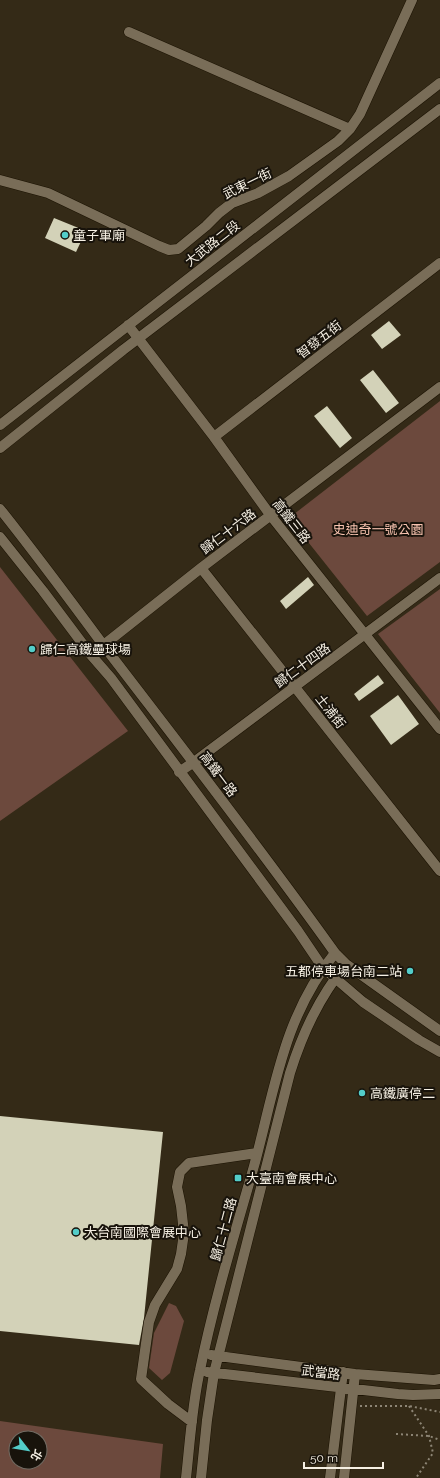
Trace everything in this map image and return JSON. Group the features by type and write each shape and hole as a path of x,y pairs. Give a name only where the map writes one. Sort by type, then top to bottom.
{"street":[{"name":"武東一街","path":"0,180 48,193 159,246 169,250 178,249 232,203 258,193 289,176 324,151 350,129 360,114 412,0"},
{"path":"129,32 350,129"},
{"name":"大武路二段","path":"0,425 440,83"},
{"path":"0,448 138,338 440,109"},
{"path":"324,151 335,164"},
{"name":"智發五街","path":"214,436 440,263"},
{"name":"高鐵三路","path":"128,325 214,436 271,516 440,729"},
{"name":"歸仁十六路","path":"91,655 201,568 440,387"},
{"name":"高鐵一路","path":"0,509 51,573 194,762 335,953 346,964 440,1031"},
{"path":"0,538 43,591 91,655 111,678 298,931 323,968 363,1002 419,1040 440,1052"},
{"name":"土浦街","path":"201,568 440,871"},
{"name":"歸仁十四路","path":"179,772 440,578"},
{"name":"歸仁十二路","path":"186,1478 192,1422 203,1354 285,1045 300,1008 323,968 335,953"},
{"name":"歸仁十二路","path":"201,1478 214,1373 290,1073 298,1047 308,1023 335,978 346,964"},
{"path":"192,1422 168,1404 141,1379 149,1322 155,1305 177,1269 182,1254 184,1233 177,1187 180,1172 189,1163 257,1153"},
{"name":"武當路","path":"203,1354 355,1374 434,1380 440,1378"},
{"name":"武當路","path":"200,1371 412,1395 440,1394"},
{"path":"330,1478 343,1372"},
{"path":"344,1478 355,1374"}],"path":[{"path":"351,1406 409,1406 440,1412"},
{"path":"409,1406 429,1436 433,1453 416,1478"},
{"path":"396,1434 429,1436 440,1440"}],"green space":[{"name":"史迪奇一號公園","path":"440,401 440,562 367,616 289,518"},
{"name":"歸仁高鐵壘球場","path":"0,567 128,731 0,821"},
{"path":"440,589 440,713 378,634"},
{"path":"169,1303 176,1306 184,1321 170,1373 162,1380 149,1368 154,1333"},
{"path":"0,1421 163,1444 160,1478 0,1478"}],"building":[{"name":"童子軍廟","path":"54,218 86,231 76,252 45,238"},
{"path":"389,321 401,335 382,349 371,335"},
{"path":"373,370 399,403 386,413 360,380"},
{"path":"327,406 352,438 340,448 314,416"},
{"path":"308,577 314,585 286,609 280,601"},
{"path":"378,675 384,683 359,701 354,694"},
{"path":"398,695 419,724 391,745 370,716"},
{"name":"大台南國際會展中心","path":"0,1116 163,1132 144,1318 139,1345 0,1331"}],"place":[{"name":"童子軍廟","path":"65,235"},
{"name":"歸仁高鐵壘球場","path":"32,649"},
{"name":"五都停車場台南二站","path":"410,971"},
{"name":"高鐵廣停二","path":"362,1093"},
{"name":"大臺南會展中心","path":"238,1178"},
{"name":"大台南國際會展中心","path":"76,1232"}]}
